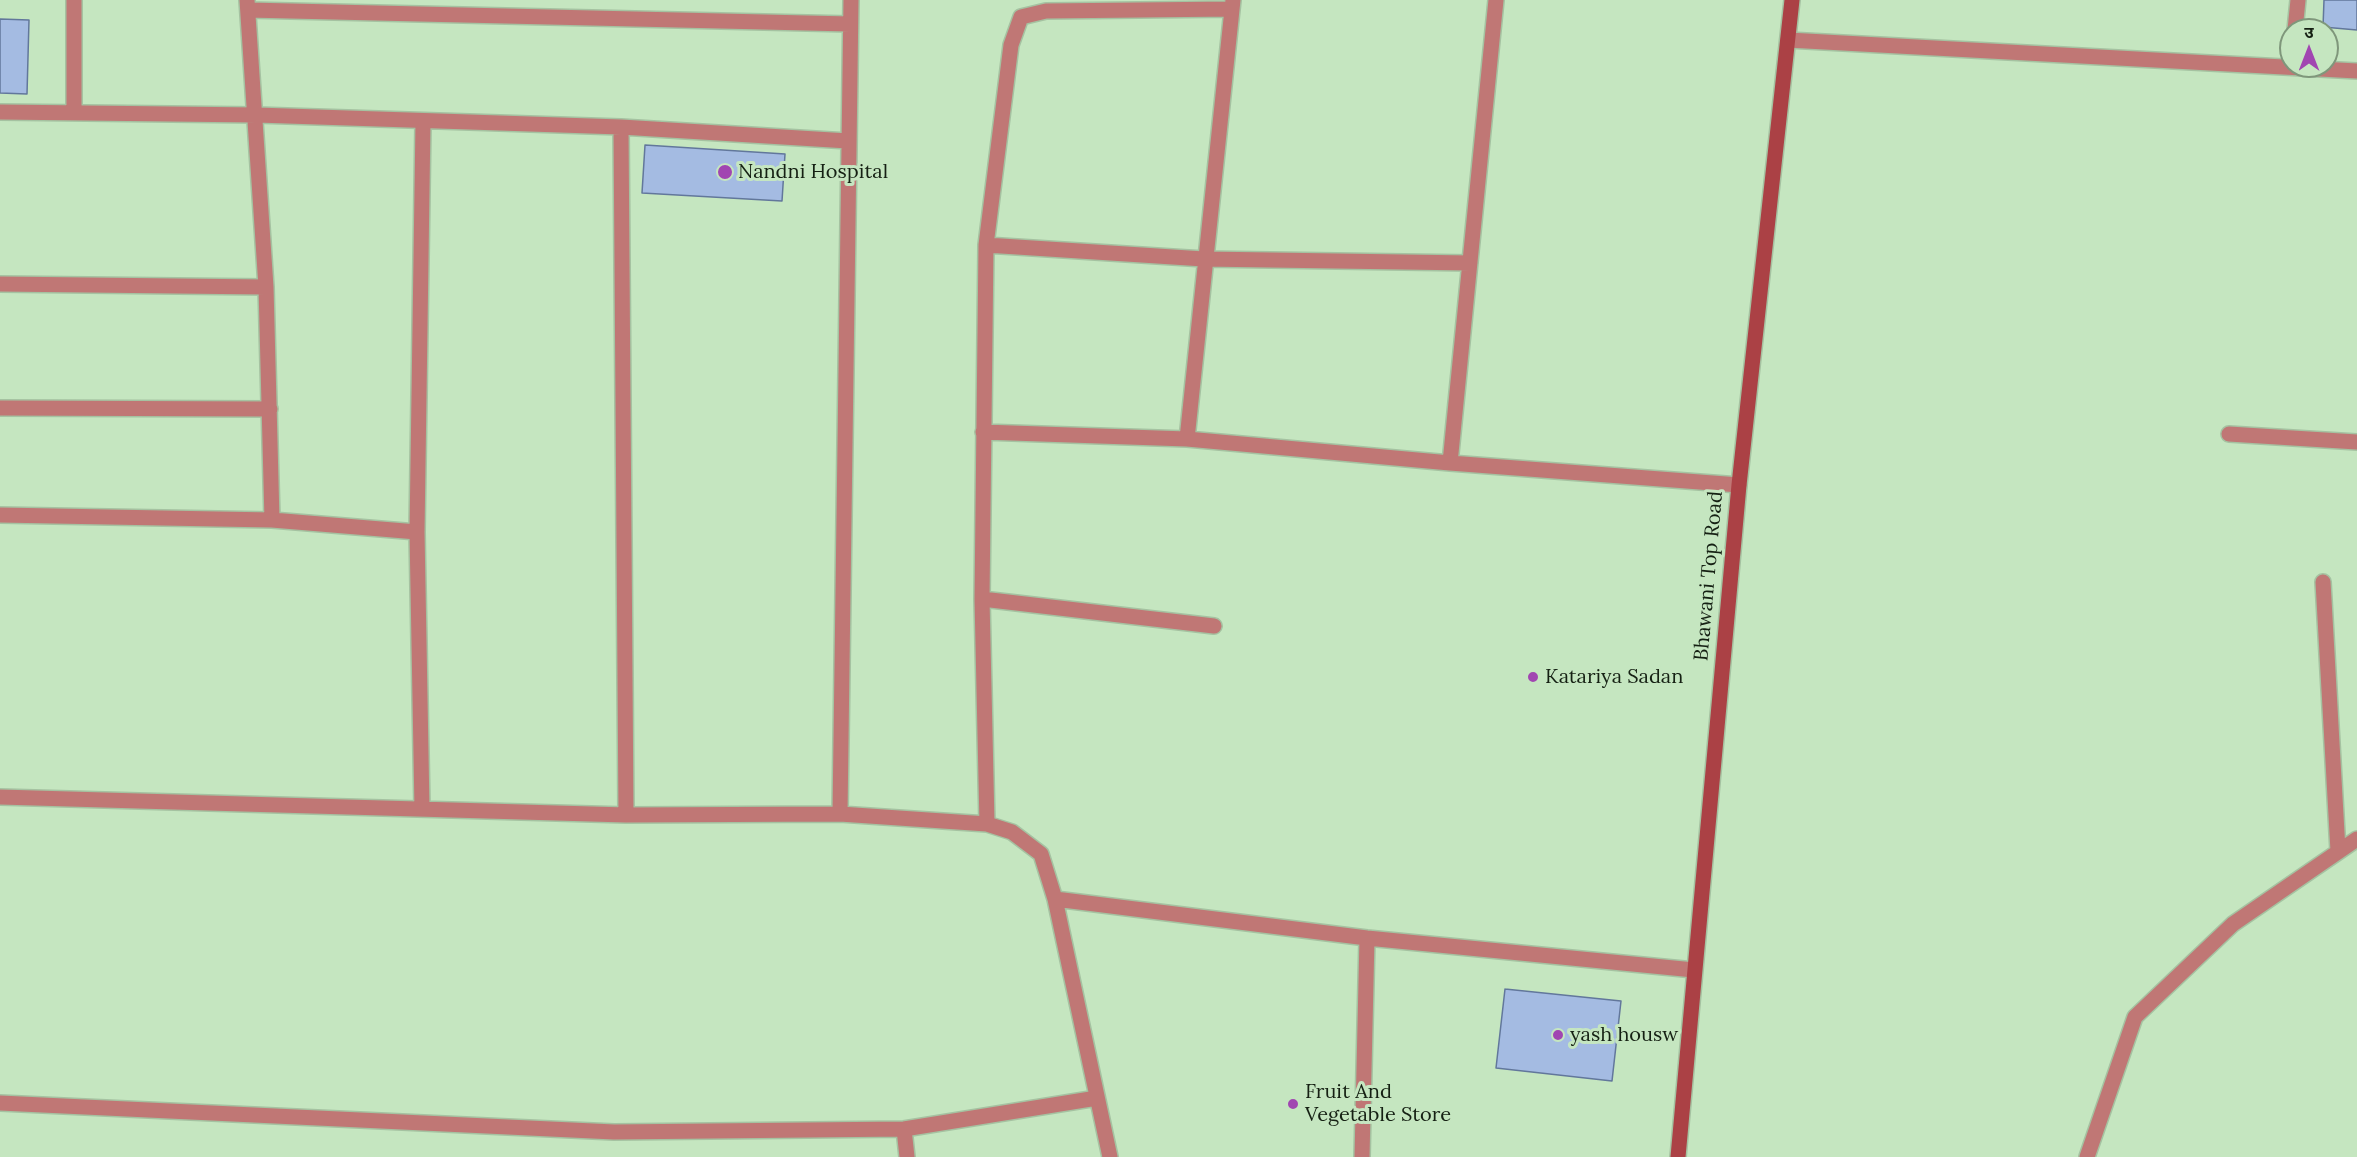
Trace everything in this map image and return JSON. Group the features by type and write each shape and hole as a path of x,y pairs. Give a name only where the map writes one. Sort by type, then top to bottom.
{"street":[{"path":"74,0 74,113"},
{"path":"840,814 851,0"},
{"path":"1450,463 1496,0"},
{"name":"Bhawani Top Road","path":"1678,1157 1739,485 1792,0"},
{"path":"2296,18 2298,0"},
{"path":"272,520 266,287 257,115 248,5 850,24"},
{"path":"987,824 982,599 986,245 1011,45 1021,17 1046,11 1233,5 1204,259 1187,439"},
{"path":"1788,40 2279,66"},
{"path":"2339,70 2357,71"},
{"path":"0,112 257,115 621,127 848,141"},
{"path":"422,809 417,532 423,122"},
{"path":"621,127 626,815"},
{"path":"986,245 1204,259 1470,263"},
{"path":"0,284 266,287"},
{"path":"0,408 270,409"},
{"path":"984,432 1187,439 1450,463 1739,485"},
{"path":"2229,434 2357,442"},
{"path":"0,515 272,520 417,532"},
{"path":"2323,582 2338,851"},
{"path":"982,599 1214,626"},
{"path":"0,797 626,815 840,814 987,824 1012,832 1041,854 1055,899 1110,1157"},
{"path":"2087,1157 2135,1017 2233,924 2357,839"},
{"path":"1055,899 1367,938 1694,970"},
{"path":"1362,1157 1367,938"},
{"path":"0,1104 614,1132 904,1129 1097,1098"},
{"path":"904,1129 907,1157"}],"building":[{"path":"2324,0 2357,0 2357,30 2339,28 2339,18 2323,18"},
{"path":"0,19 29,20 27,94 0,93"},
{"path":"645,145 785,154 782,201 642,193"},
{"name":"yash housw","path":"1505,989 1621,1001 1612,1081 1496,1068"}],"place":[{"name":"Nandni Hospital","path":"725,172"},
{"name":"Katariya Sadan","path":"1533,677"},
{"name":"yash housw","path":"1558,1035"},
{"name":"Fruit And Vegetable Store","path":"1293,1104"}]}
